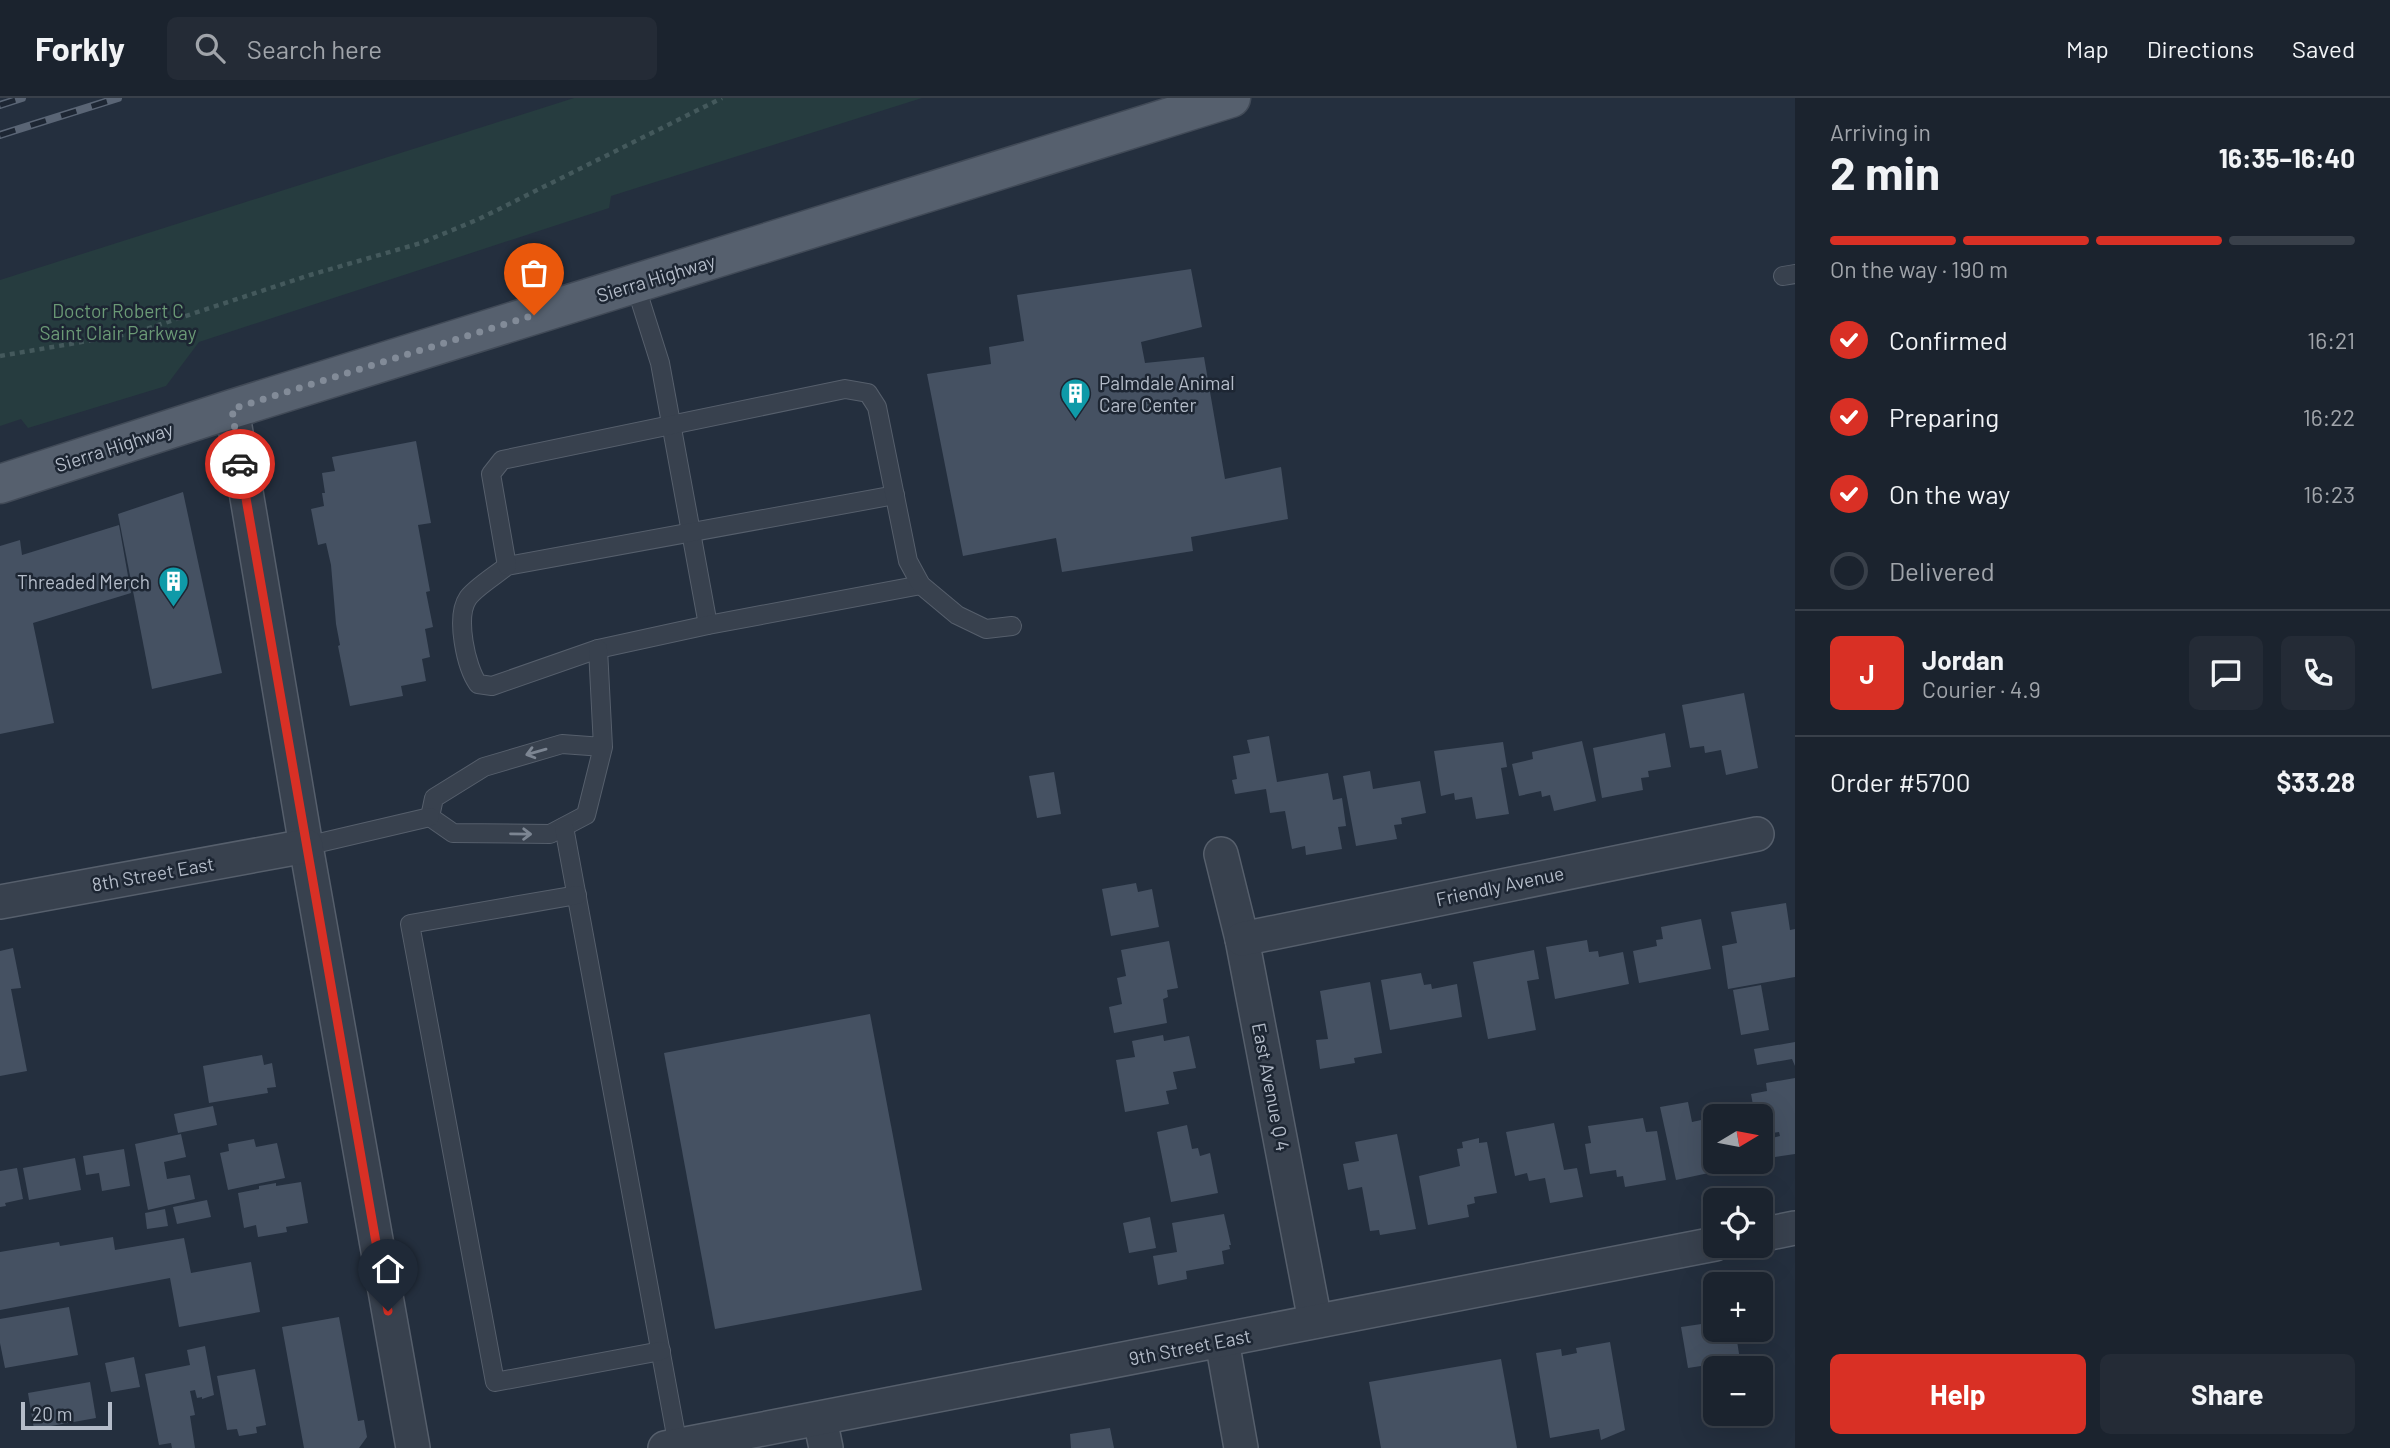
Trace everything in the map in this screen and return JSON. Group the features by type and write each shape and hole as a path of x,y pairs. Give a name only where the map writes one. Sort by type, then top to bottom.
{"main road":[{"name":"Sierra Highway","path":"0,484 232,409 1231,98"}],"street":[{"path":"232,409 413,1448"},
{"name":"Friendly Avenue","path":"1242,939 1757,834"},
{"name":"8th Street East","path":"0,902 306,846"},
{"name":"East Avenue Q 4","path":"1221,854 1242,939 1315,1321"},
{"path":"1773,1232 1795,1228"},
{"name":"9th Street East","path":"672,1447 823,1433 1315,1321 1703,1246"},
{"path":"1222,1341 1241,1448"}],"lane":[{"path":"635,284 660,363 708,625"},
{"path":"507,566 491,474 502,460 845,389 867,393 877,407 908,561 921,585 957,615 986,629 1012,626"},
{"path":"895,495 507,566 467,599 461,626 470,672 478,684 492,685 598,649 708,625 921,585"},
{"path":"306,846 430,817 453,833 550,834 586,815 603,747 598,649"},
{"path":"430,817 434,798 484,767 562,744 603,747"},
{"path":"564,827 662,1351 672,1447"},
{"path":"577,895 410,924 489,1355 495,1382 662,1351"}],"path":[{"path":"0,356 134,333 310,275 421,243 479,219 722,98"}],"green space":[{"name":"Doctor Robert C Saint Clair Parkway","path":"574,98 922,98 611,196 609,208 199,342 166,386 28,428 21,419 0,426 0,280"}],"building":[{"name":"Palmdale Animal Care Center","path":"1191,269 1202,327 1141,342 1145,363 1204,357 1225,479 1281,467 1288,519 1191,537 1193,551 1062,572 1056,538 963,556 927,374 991,364 989,347 1024,341 1017,295"},
{"path":"416,441 431,523 418,525 430,591 426,592 433,627 425,629 430,657 422,659 426,681 401,686 403,696 350,706 338,646 331,565 326,543 318,545 311,509 324,506 322,473 335,471 332,457"},
{"name":"Threaded Merch","path":"183,492 222,673 152,689 118,514"},
{"path":"119,525 131,593 33,623 54,723 0,734 0,546 20,540 22,555"},
{"path":"1744,693 1758,768 1726,775 1721,750 1705,753 1704,746 1690,748 1682,705"},
{"path":"1665,733 1671,767 1648,771 1649,777 1641,778 1643,790 1602,798 1593,748"},
{"path":"1269,736 1277,782 1328,773 1333,800 1342,798 1346,826 1338,827 1342,849 1306,855 1305,846 1292,849 1285,811 1270,813 1266,789 1235,794 1232,780 1237,779 1233,756 1250,753 1247,740"},
{"path":"1582,741 1596,801 1554,811 1550,795 1542,797 1541,791 1519,796 1512,764 1533,759 1532,752"},
{"path":"1503,742 1507,767 1501,768 1509,814 1476,819 1472,797 1455,800 1454,793 1441,796 1434,751"},
{"path":"1370,771 1373,789 1420,781 1426,813 1401,818 1402,824 1394,825 1397,839 1356,846 1343,776"},
{"path":"1054,772 1061,814 1037,818 1029,776"},
{"path":"1136,883 1138,892 1152,889 1159,927 1111,936 1102,889"},
{"path":"1786,903 1790,930 1795,929 1795,977 1728,989 1722,946 1737,943 1731,912"},
{"path":"1701,919 1711,969 1639,983 1633,951 1657,946 1656,940 1663,939 1661,927"},
{"path":"1587,940 1589,952 1598,951 1599,957 1623,952 1629,984 1555,999 1546,947"},
{"path":"1169,941 1178,988 1167,990 1168,997 1163,999 1167,1023 1114,1033 1109,1007 1122,1004 1117,978 1126,976 1121,950"},
{"path":"13,948 21,988 11,989 27,1071 0,1076 0,951"},
{"path":"1534,950 1539,979 1527,981 1536,1030 1488,1039 1473,962"},
{"path":"1421,973 1424,985 1431,984 1432,989 1457,984 1462,1017 1390,1030 1381,980"},
{"path":"1370,982 1382,1053 1354,1058 1355,1063 1320,1069 1316,1040 1328,1039 1320,991"},
{"path":"1761,985 1769,1030 1741,1035 1733,990"},
{"path":"870,1014 922,1290 715,1329 664,1053"},
{"path":"1163,1035 1164,1041 1189,1036 1196,1068 1173,1072 1177,1089 1166,1091 1169,1104 1125,1112 1116,1060 1135,1057 1132,1041"},
{"path":"1795,1042 1795,1066 1792,1059 1757,1065 1754,1049"},
{"path":"262,1055 264,1065 272,1063 276,1087 267,1088 268,1093 209,1103 203,1066"},
{"path":"1795,1078 1795,1154 1775,1157 1773,1138 1780,1136 1779,1132 1773,1133 1773,1104 1753,1104 1751,1094 1767,1091 1766,1083"},
{"path":"1688,1102 1692,1122 1703,1120 1704,1174 1676,1180 1660,1107"},
{"path":"213,1106 217,1125 178,1133 174,1114"},
{"path":"1643,1118 1646,1132 1657,1131 1666,1180 1625,1187 1623,1176 1617,1177 1616,1170 1590,1174 1585,1144 1591,1143 1588,1126"},
{"path":"1554,1123 1564,1170 1577,1168 1583,1197 1550,1203 1545,1178 1529,1181 1527,1173 1515,1176 1506,1132"},
{"path":"1187,1125 1192,1149 1198,1148 1200,1156 1210,1153 1218,1193 1171,1202 1157,1132"},
{"path":"181,1134 186,1157 164,1162 167,1179 190,1175 195,1199 148,1210 135,1144"},
{"path":"1397,1134 1416,1229 1380,1235 1379,1230 1370,1231 1362,1187 1348,1190 1343,1164 1359,1161 1355,1142"},
{"path":"1479,1138 1479,1143 1487,1142 1497,1193 1474,1197 1475,1203 1467,1205 1469,1217 1428,1225 1419,1176 1460,1166 1457,1149 1463,1148 1462,1142"},
{"path":"254,1139 256,1147 277,1143 285,1178 228,1190 220,1153 229,1151 228,1144"},
{"path":"124,1149 130,1186 102,1191 99,1173 86,1175 83,1156"},
{"path":"75,1158 81,1190 29,1200 23,1168"},
{"path":"17,1168 23,1199 5,1203 6,1206 0,1207 0,1171"},
{"path":"301,1182 308,1223 286,1227 287,1232 258,1237 256,1225 244,1228 238,1193 276,1183 276,1186"},
{"path":"207,1200 211,1217 177,1224 173,1207"},
{"path":"165,1209 168,1226 147,1229 145,1213"},
{"path":"1224,1214 1231,1245 1230,1249 1222,1251 1224,1264 1186,1271 1187,1279 1158,1285 1153,1256 1177,1252 1172,1223"},
{"path":"1150,1217 1156,1248 1129,1253 1123,1223"},
{"path":"113,1237 115,1250 184,1238 191,1273 251,1262 260,1312 179,1327 170,1278 0,1310 0,1252 59,1242 60,1246"},
{"path":"69,1307 78,1355 5,1368 0,1343 0,1319"},
{"path":"339,1317 358,1421 364,1420 367,1437 359,1448 304,1448 282,1327"},
{"path":"1703,1324 1703,1342 1737,1342 1739,1356 1703,1356 1703,1366 1688,1368 1681,1327"},
{"path":"1610,1342 1625,1430 1601,1440 1599,1429 1550,1438 1536,1353 1561,1349 1562,1356 1577,1353 1576,1348"},
{"path":"205,1346 214,1395 202,1399 197,1398 195,1390 190,1391 195,1415 190,1416 195,1448 172,1448 171,1443 159,1445 145,1374 190,1365 187,1350"},
{"path":"134,1357 140,1387 111,1392 105,1363"},
{"path":"1501,1359 1517,1448 1381,1448 1369,1382"},
{"path":"255,1369 266,1425 256,1427 257,1433 239,1436 237,1429 227,1430 217,1376"},
{"path":"90,1382 96,1418 34,1429 28,1393"},
{"path":"1110,1428 1114,1448 1071,1448 1070,1434"}],"railway":[{"path":"0,105 22,98"},
{"path":"0,135 118,98"}],"way so far":[{"path":"240,464 232,409 534,315"}],"place":[{"name":"Palmdale Animal Care Center","path":"1076,421"},
{"name":"Threaded Merch","path":"173,609"}],"route":[{"path":"240,464 388,1311"}]}
